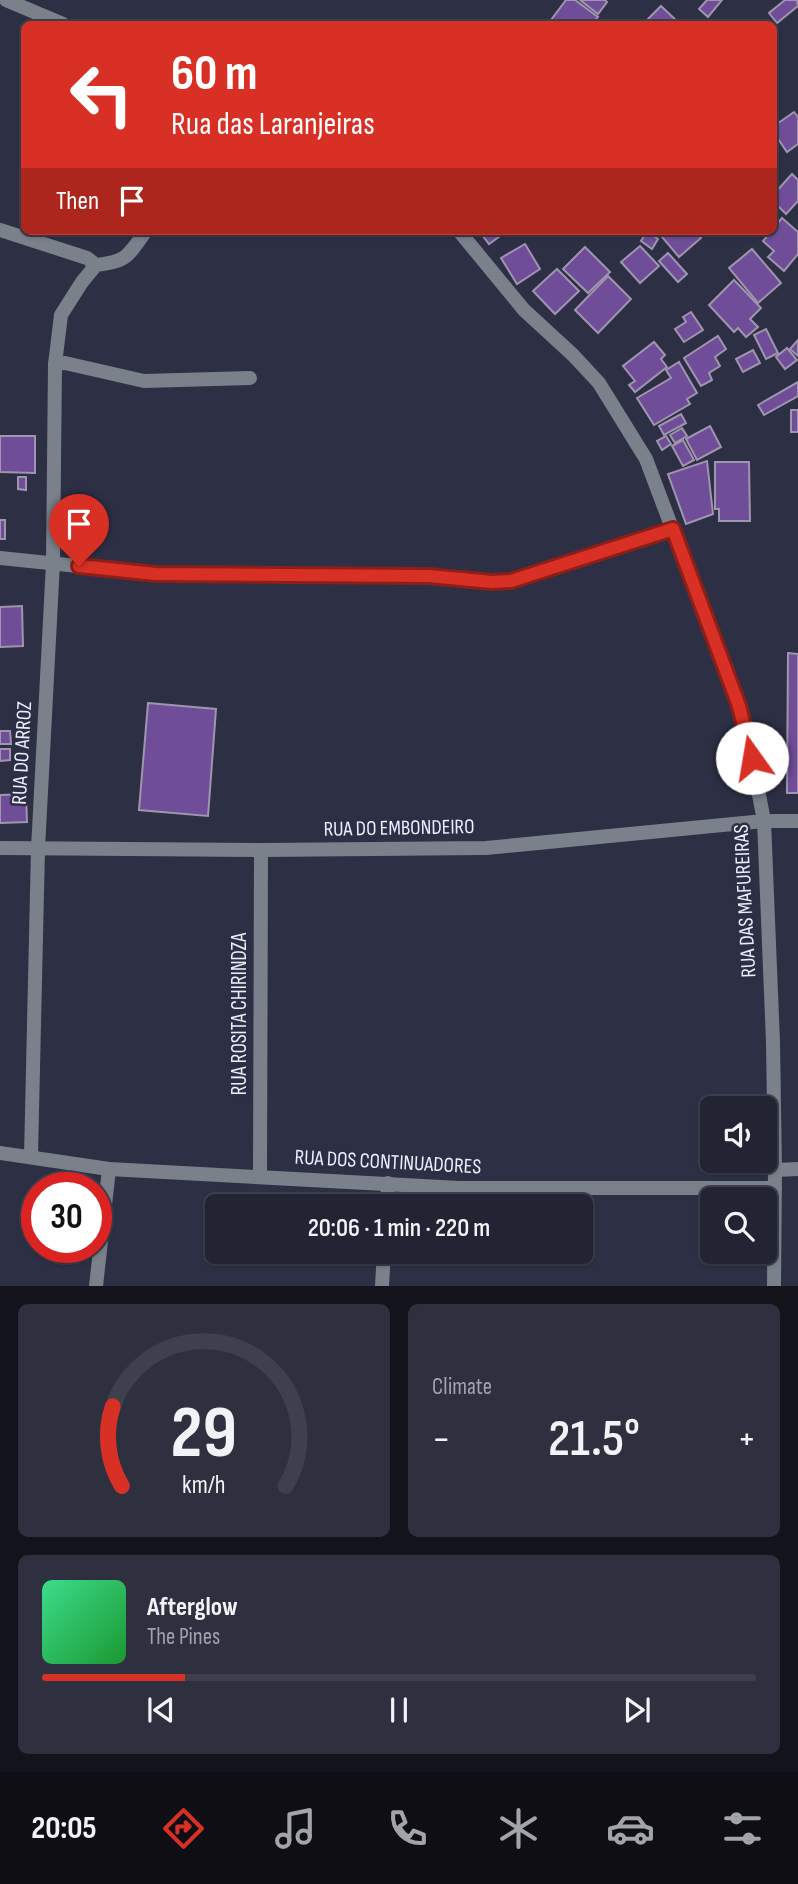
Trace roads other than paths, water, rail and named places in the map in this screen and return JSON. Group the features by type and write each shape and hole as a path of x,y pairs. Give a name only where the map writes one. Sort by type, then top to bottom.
{"street":[{"path":"6,0 56,21"},
{"path":"0,230 87,258 96,265 117,263 125,259 143,235"},
{"name":"RUA DAS MAFUREIRAS","path":"462,235 524,310 599,383 646,459 745,727 764,821 774,1096"},
{"name":"RUA DO ARROZ","path":"31,1156 38,849 53,563 55,364 61,315 96,265"},
{"path":"55,364 65,363 144,381 250,378"},
{"path":"0,558 156,574 429,576 492,582 511,581 673,529"},
{"name":"RUA DO EMBONDEIRO","path":"0,848 486,848 764,821 798,821"},
{"name":"RUA ROSITA CHIRINDZA","path":"260,1177 261,850"},
{"name":"RUA DOS CONTINUADORES","path":"0,1153 109,1169 459,1188 700,1188"},
{"path":"96,1286 109,1169"},
{"path":"777,1170 798,1170"},
{"path":"388,1183 388,1194"},
{"path":"382,1286 383,1264"},
{"name":"RUA DAS MAFUREIRAS","path":"774,1264 774,1286"}]}
